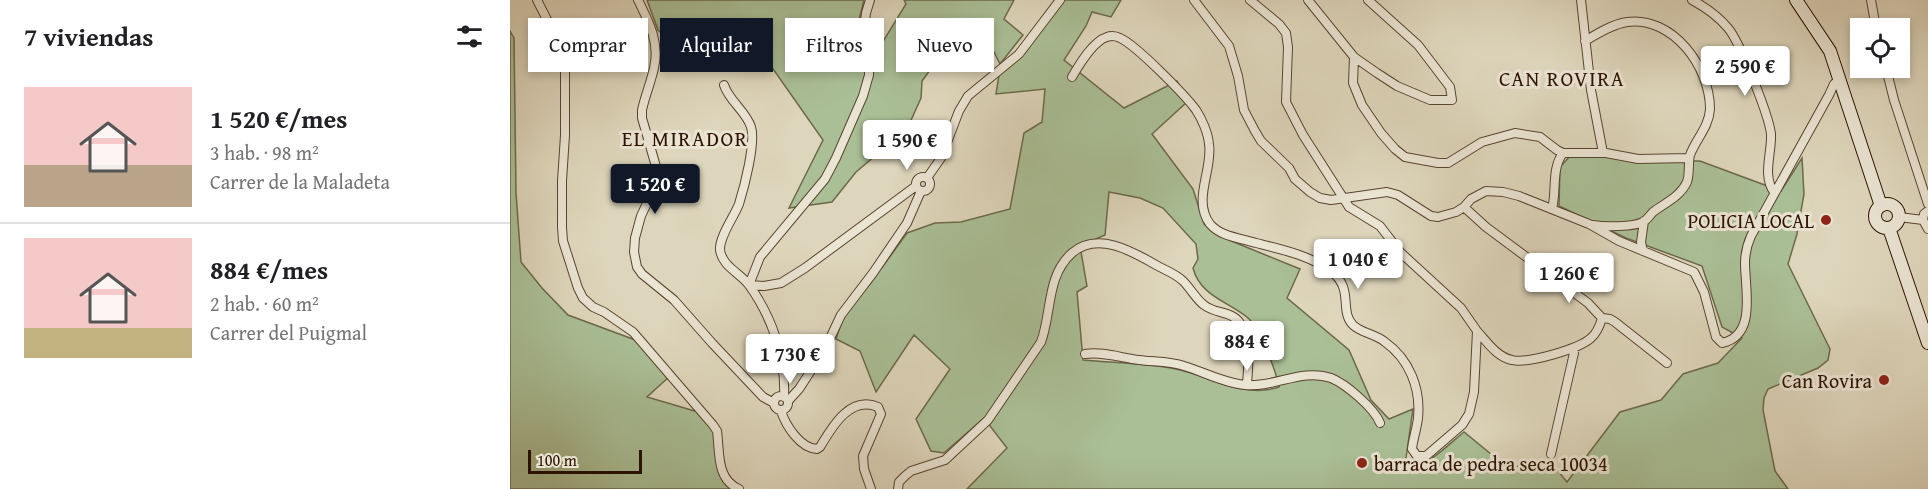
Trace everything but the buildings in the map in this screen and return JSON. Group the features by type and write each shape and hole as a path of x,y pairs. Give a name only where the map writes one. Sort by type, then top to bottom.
{"street":[{"path":"537,0 565,55 562,227 563,241 578,288 593,307 633,332 713,425 717,431 723,475 731,486 739,489"},
{"path":"638,0 656,44 656,60 642,110 642,118 657,170 655,186 641,216 635,238 634,252 637,267 674,300 763,397 774,403 776,409 781,411 784,421 806,447 817,449 820,447 840,417 852,408 872,404 879,407 881,414 862,462 871,489"},
{"path":"749,285 760,257 825,179 836,158 869,75 864,28 870,0"},
{"path":"749,285 764,286 781,283 919,189 926,190 929,187 927,178 941,158 959,111 968,96 1019,54 1060,0"},
{"path":"1194,0 1229,46 1238,76 1244,110 1261,141 1289,168 1295,179 1310,192 1320,198 1343,199 1393,193 1438,218 1464,207 1486,191 1519,196 1589,224 1619,241 1694,272 1704,292 1716,337 1722,343 1734,339 1743,326 1747,307 1744,262 1751,236 1834,84 1840,78"},
{"path":"1250,0 1279,24 1286,33 1288,47 1286,102 1303,135 1348,207 1380,226 1400,252 1461,308 1477,331 1502,356 1514,361 1523,361 1573,348 1587,342 1595,335 1602,318"},
{"path":"1308,0 1354,57 1397,86 1430,100 1452,100 1450,87 1418,45 1368,0"},
{"path":"1581,0 1591,90 1603,153"},
{"path":"1692,0 1714,14 1729,28 1745,60 1769,123 1771,141 1769,178 1774,192"},
{"path":"1797,0 1827,46 1845,91 1881,206"},
{"path":"1871,0 1874,18"},
{"path":"1585,41 1620,24 1636,22 1668,31 1688,48 1700,68 1710,109 1704,131 1689,158 1690,170 1681,192 1644,221 1616,225 1589,224"},
{"path":"1072,77 1083,58 1098,42 1105,37 1117,36 1131,44 1177,89 1196,111 1209,145 1203,201 1211,224 1218,231 1234,238 1287,252 1319,264 1343,283 1348,318 1352,324 1387,343 1404,360 1411,373 1418,405 1418,420 1412,449 1417,456 1422,457 1428,454 1462,425 1469,414 1474,392 1477,331"},
{"path":"1354,57 1353,83 1362,105 1381,133 1405,157 1448,163 1482,142 1515,133 1540,137 1563,153 1603,153 1638,159 1689,158"},
{"path":"1888,78 1928,204"},
{"path":"724,85 731,98 746,116 752,134 739,204 721,242 720,249 726,263 741,274 749,285 772,325 788,407 781,411"},
{"path":"1829,95 1845,91"},
{"path":"1552,209 1555,172 1558,159 1563,153"},
{"path":"786,399 799,389 825,349 841,315 907,223 919,189"},
{"path":"1881,206 1892,206 1896,208 1899,217 1896,224 1889,228 1879,226 1875,219 1875,212 1881,206"},
{"path":"1464,207 1486,227 1574,291 1602,318 1615,322 1667,363"},
{"path":"1928,211 1924,214 1923,220 1928,229"},
{"path":"1899,217 1923,220"},
{"path":"1643,251 1641,242 1644,221"},
{"path":"1889,228 1928,343"},
{"path":"898,489 899,482 911,471 945,460 988,420 1041,342 1045,332 1052,288 1060,267 1072,253 1092,244 1122,246 1181,280 1205,306 1236,318 1246,338 1247,385"},
{"path":"1551,454 1574,353 1573,348"},
{"path":"1085,354 1167,362 1247,385 1264,385 1301,376 1322,375 1341,384 1368,406 1377,415 1380,423"},
{"path":"774,403 777,397 786,399"}],"green space":[{"path":"647,0 864,0 860,18 785,18 785,72 884,72 884,40 896,20 896,72 929,72 922,81 921,98 907,129 856,172 832,202 789,208 823,140 773,69 773,18 660,18 660,32"},
{"path":"904,0 1014,0 1004,19 1023,35 1000,64 994,52 994,18 897,18 906,4"},
{"path":"1060,0 1121,0 1111,17 1092,12 1086,26 1064,60 1124,108 1177,81 1188,101 1152,134 1193,189 1204,224 1219,236 1300,269 1287,298 1349,350 1371,400 1389,419 1413,409 1406,458 1409,462 1417,465 1426,462 1464,432 1508,468 1549,460 1567,482 1620,412 1661,400 1683,374 1718,363 1742,338 1722,327 1702,266 1626,238 1559,206 1560,167 1571,155 1602,153 1635,161 1700,161 1781,191 1802,158 1804,194 1797,234 1788,264 1830,349 1828,360 1818,368 1768,389 1764,398 1763,410 1775,471 1788,489 967,489 1007,448 984,418 944,453 931,451 916,419 950,369 914,335 876,392 860,351 836,339 845,312 870,284 907,233 935,223 961,222 1010,209 1024,133 1042,122 1045,89 996,94 999,75","holes":["1109,192 1140,198 1163,208 1196,244 1198,259 1193,268 1197,278 1208,292 1253,323 1267,350 1279,387 1253,390 1227,385 1176,369 1083,360 1077,292 1087,286 1080,246 1105,235"]},
{"path":"510,31 514,38 516,193 521,262 568,315 638,341 671,375 647,397 698,412 714,429 722,473 737,489 510,489"}],"place":[{"name":"POLICIA LOCAL","path":"1826,220"},
{"name":"Can Rovira","path":"1884,380"},
{"name":"barraca de pedra seca 10034","path":"1362,463"}],"district":[{"name":"CAN ROVIRA","path":"1562,78"},
{"name":"EL MIRADOR","path":"685,138"}]}
